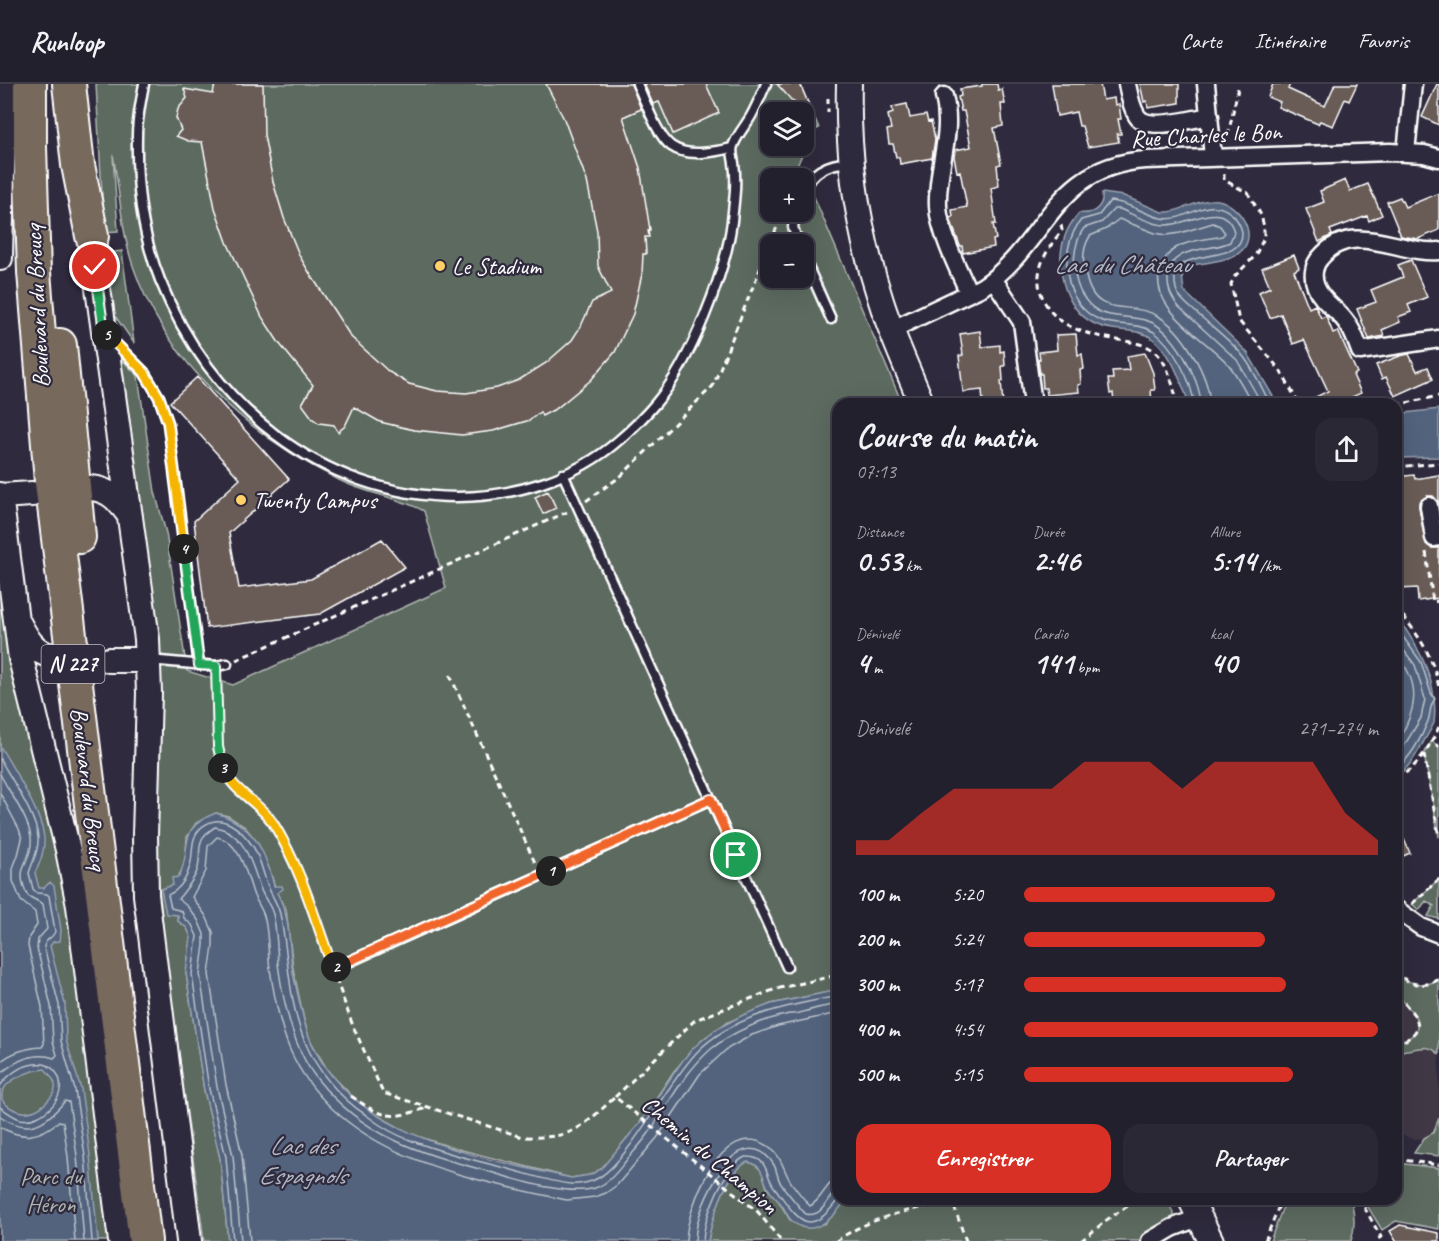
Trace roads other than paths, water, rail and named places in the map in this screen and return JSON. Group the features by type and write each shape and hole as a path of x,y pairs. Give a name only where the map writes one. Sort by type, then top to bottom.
{"highway":[{"name":"Boulevard du Breucq","path":"30,84 34,272 51,482 146,1241"},
{"name":"Boulevard du Breucq","path":"50,84 55,288 66,415 88,628 165,1241"},
{"path":"69,84 78,165 92,236"}],"main road":[{"name":"Boulevard du Breucq","path":"0,258 4,84"},
{"path":"84,84 92,236 148,660 146,895 189,1241"},
{"path":"849,84 852,162 861,228 880,299 919,398"},
{"path":"90,488 99,488 108,492 130,516"},
{"path":"32,494 0,495 21,659 68,849 77,897 121,1241"},
{"path":"18,622 32,646 52,656"},
{"path":"109,660 148,660"},
{"path":"1192,1215 1211,1241"}],"street":[{"path":"1127,84 1135,113 1142,122 1152,125 1210,116"},
{"path":"1206,84 1219,163"},
{"path":"1406,152 1413,84"},
{"path":"945,96 949,123 939,190 939,214 943,230 969,293"},
{"name":"Rue Charles le Bon","path":"891,330 993,280 1012,263 1056,205 1084,179 1106,167 1131,161 1219,163 1406,152 1439,158"},
{"path":"1439,251 1427,251 1368,239 1351,240 1336,245 1322,255 1314,275 1318,291 1346,321 1360,351 1439,339"},
{"path":"993,280 1022,322 1033,398"},
{"path":"1429,506 1436,537"},
{"path":"1404,907 1421,927 1439,934"},
{"path":"1150,1241 1192,1215"}],"lane":[{"path":"144,84 136,134 140,200 147,239 174,313 194,347 237,402 266,428 302,453 339,473 379,487 428,497 477,497 514,492 563,474 618,441 657,402 677,371 698,331 717,283 731,226 736,180 732,148 766,84"},
{"path":"637,84 662,135 672,147 683,151 704,153 732,148"},
{"path":"814,174 832,165 852,162"},
{"path":"814,281 831,319"},
{"path":"104,332 144,372 159,397 168,423 199,665"},
{"path":"563,474 787,967"},
{"path":"148,660 216,666 226,664"},
{"path":"333,969 711,799"}],"water":[{"name":"Lac du Château","path":"1102,193 1124,196 1162,212 1218,200 1240,214 1248,230 1245,246 1239,253 1228,258 1189,266 1182,276 1184,291 1247,352 1274,398 1187,398 1171,360 1153,339 1134,331 1100,326 1078,312 1065,289 1062,276 1062,249 1066,233 1079,213 1093,212 1101,203"},
{"path":"1439,409 1439,457 1402,458 1402,413"},
{"path":"1402,624 1426,666 1435,708 1434,723 1402,771"},
{"name":"Parc du Héron","path":"0,746 26,791 42,828 44,847 35,873 39,888 44,888 50,882 54,886 61,930 60,941 53,942 50,946 65,1004 66,1040 81,1089 98,1241 0,1241","holes":["45,1069 53,1079 55,1086 54,1093 47,1102 38,1109 28,1112 17,1111 5,1104 2,1098 3,1092 11,1081 33,1071"]},
{"name":"Lac des Espagnols","path":"216,813 239,824 256,840 274,886 282,886 283,889 277,893 287,920 292,967 304,1021 320,1059 345,1090 376,1115 412,1134 493,1160 571,1178 590,1175 601,1169 639,1124 693,1048 715,1030 743,1015 771,1004 832,991 832,1205 842,1205 822,1224 807,1228 799,1226 770,1192 760,1169 753,1163 747,1162 739,1168 726,1186 708,1241 228,1241 220,1158 204,1090 186,973 191,937 187,928 178,921 178,915 166,914 161,889 173,885 172,878 179,877 190,832 204,819"}],"tunnel":[{"path":"57,656 109,660"}],"place":[{"name":"Le Stadium","path":"440,266"},
{"name":"Twenty Campus","path":"241,500"}]}
